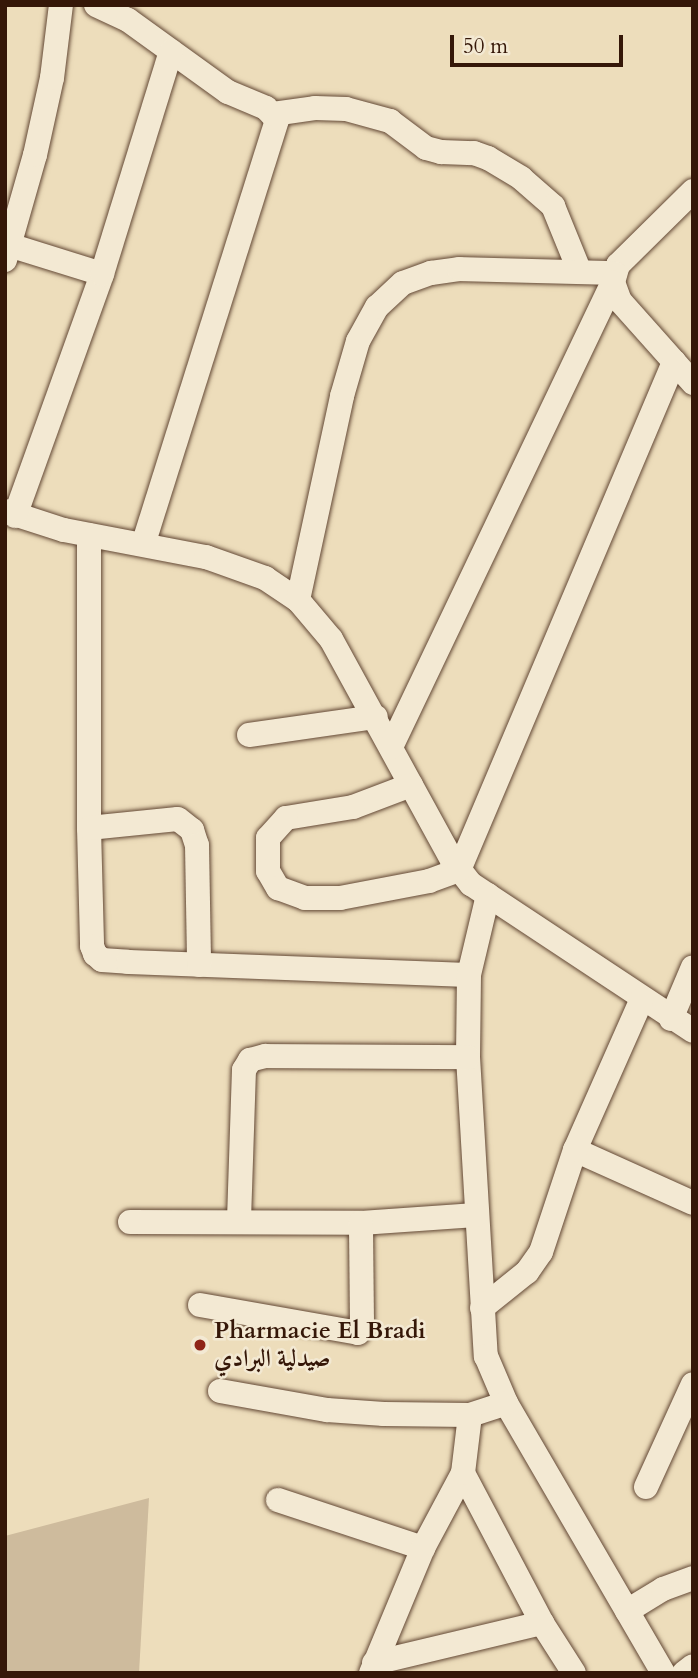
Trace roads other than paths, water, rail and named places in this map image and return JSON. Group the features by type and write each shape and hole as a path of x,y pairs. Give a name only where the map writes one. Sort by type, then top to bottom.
{"street":[{"path":"61,5 52,78 35,155 7,252 102,274"},
{"path":"96,5 128,20 228,92 273,114 315,108 359,112 390,121 426,148 441,152 474,153 488,158 521,178 553,206 580,272"},
{"path":"171,51 102,274 10,514 89,535 144,543 236,567 265,578 298,600 331,639 459,870 488,895 671,1019 693,1031"},
{"path":"144,543 277,128 273,114"},
{"path":"391,747 613,277 634,247 693,191"},
{"path":"298,600 342,396 358,341 377,307 404,283 431,273 459,269 580,272 613,277"},
{"path":"613,277 620,301 693,383"},
{"path":"411,785 353,807 286,818 268,838 268,871 278,888 305,898 340,898 429,881 459,870 674,362"},
{"path":"89,535 89,828 92,946 95,954 102,960 469,975"},
{"path":"249,735 376,717"},
{"path":"89,828 178,818 192,830 197,845 199,965"},
{"path":"488,895 469,975 468,1056 486,1356 506,1403 663,1673"},
{"path":"671,1019 693,967"},
{"path":"482,1308 527,1272 541,1252 575,1150 642,999"},
{"path":"239,1220 244,1070 250,1060 265,1056 468,1056"},
{"path":"575,1150 693,1203"},
{"path":"130,1222 239,1220 361,1223 476,1215"},
{"path":"200,1305 358,1333 362,1323 361,1223"},
{"path":"646,1487 693,1384"},
{"path":"220,1391 327,1410 470,1415 506,1403"},
{"path":"372,1668 423,1548 463,1474 470,1415"},
{"path":"463,1474 542,1623 574,1673"},
{"path":"278,1500 423,1548"},
{"path":"627,1611 663,1589 693,1578"},
{"path":"372,1668 542,1623"},
{"path":"684,1673 693,1666"}],"place":[{"name":"Pharmacie El Bradi صيدلية البرادي","path":"200,1345"}]}
